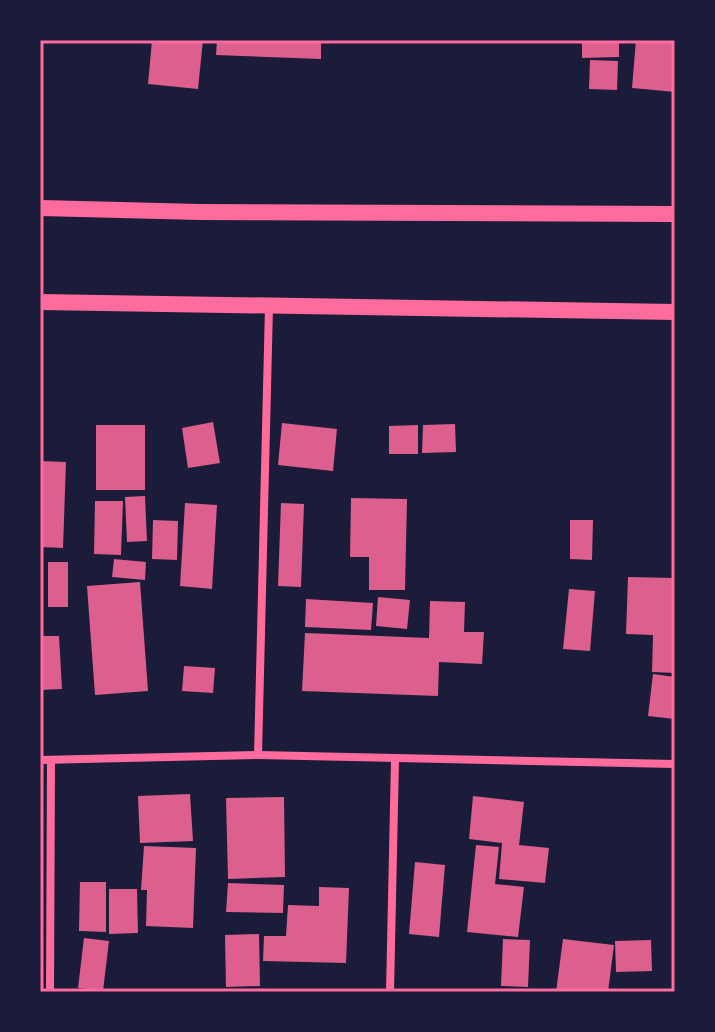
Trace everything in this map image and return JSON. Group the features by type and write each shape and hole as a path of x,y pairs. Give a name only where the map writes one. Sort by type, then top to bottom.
{"main road":[{"path":"40,208 200,212 675,214"},
{"path":"40,302 675,312"}],"street":[{"path":"258,755 269,307"},
{"path":"40,760 258,755 675,764"},
{"path":"50,992 51,760"},
{"path":"390,992 395,760"}],"building":[{"path":"152,40 203,40 198,89 148,84"},
{"path":"217,40 321,40 321,59 216,55"},
{"path":"582,40 619,40 619,57 582,58"},
{"path":"636,40 675,40 675,92 632,88"},
{"path":"590,60 618,61 617,90 589,89"},
{"path":"213,422 220,463 188,468 182,428"},
{"path":"282,423 337,429 333,471 278,465"},
{"path":"455,424 456,452 422,453 423,425"},
{"path":"96,425 145,425 145,490 96,490"},
{"path":"418,425 418,454 389,454 389,426"},
{"path":"40,461 66,462 63,548 40,547"},
{"path":"145,496 147,541 127,542 125,497"},
{"path":"351,498 407,499 405,590 369,590 369,557 350,557"},
{"path":"95,501 123,501 121,555 94,554"},
{"path":"185,503 217,505 212,589 180,586"},
{"path":"281,503 304,504 301,587 278,586"},
{"path":"153,520 178,521 177,560 152,559"},
{"path":"570,520 593,520 592,560 570,559"},
{"path":"114,559 146,562 145,580 112,577"},
{"path":"48,562 68,562 68,607 48,607"},
{"path":"628,577 675,578 675,673 652,672 653,635 626,634"},
{"path":"140,582 148,691 95,695 87,586"},
{"path":"569,589 595,591 590,651 563,649"},
{"path":"378,597 410,600 407,629 376,626"},
{"path":"306,599 373,603 371,630 305,627"},
{"path":"430,601 465,602 464,632 484,632 482,664 439,662 438,696 302,691 305,633 429,638"},
{"path":"40,636 59,636 62,689 40,690"},
{"path":"184,666 215,668 213,693 182,691"},
{"path":"653,674 675,677 675,719 648,716"},
{"path":"190,794 193,841 140,843 138,796"},
{"path":"473,796 524,802 519,845 549,848 545,883 499,879 502,843 469,839"},
{"path":"284,797 285,877 228,879 226,798"},
{"path":"476,845 499,847 495,884 524,887 518,937 467,932"},
{"path":"144,846 196,848 193,928 146,926 147,890 141,890"},
{"path":"415,862 445,865 439,937 409,934"},
{"path":"80,882 106,882 106,932 79,931"},
{"path":"228,883 284,885 283,913 226,912"},
{"path":"319,887 349,888 346,963 263,961 264,936 286,936 288,905 319,906"},
{"path":"109,889 137,889 138,933 109,934"},
{"path":"259,934 260,986 226,987 225,935"},
{"path":"84,938 109,941 103,991 78,988"},
{"path":"503,939 530,940 528,987 501,986"},
{"path":"563,939 614,945 608,992 556,992"},
{"path":"651,940 652,971 616,972 615,941"}]}
